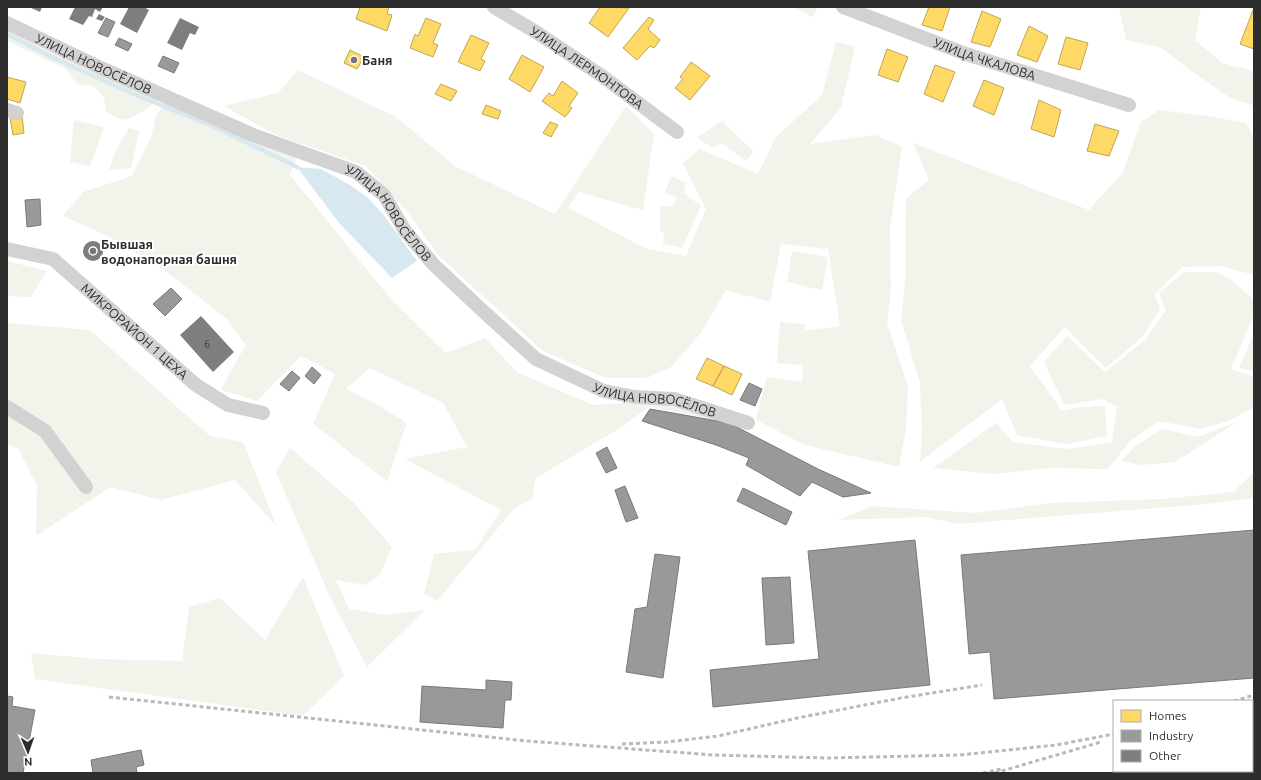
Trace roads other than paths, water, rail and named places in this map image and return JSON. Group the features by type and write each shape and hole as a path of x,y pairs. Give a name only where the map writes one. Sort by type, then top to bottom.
{"street":[{"name":"УЛИЦА ЛЕРМОНТОВА","path":"494,7 536,32 602,76 677,132"},
{"name":"УЛИЦА ЧКАЛОВА","path":"843,7 966,54 1129,105"},
{"name":"УЛИЦА НОВОСЁЛОВ","path":"7,23 101,68 253,135 356,172 384,195 405,231 434,265 536,359 604,391 635,397 674,398 748,423"},
{"name":"МИКРОРАЙОН 1 ЦЕХА","path":"7,250 53,259 196,385 228,406 263,413"},
{"path":"7,407 44,431 86,487"}],"waterway":[{"path":"7,34 56,59 136,95 215,127 297,167"}],"railway":[{"path":"622,744 667,742 718,736 797,718 901,698 982,685"},
{"path":"1237,700 1254,695"},
{"path":"109,697 527,741 713,755 828,758 960,755 1056,745 1113,734"},
{"path":"995,773 1101,742"},
{"path":"983,773 1001,769"}],"place":[{"name":"Баня","path":"354,60"},
{"name":"Бывшая водонапорная башня","path":"93,251"}]}
